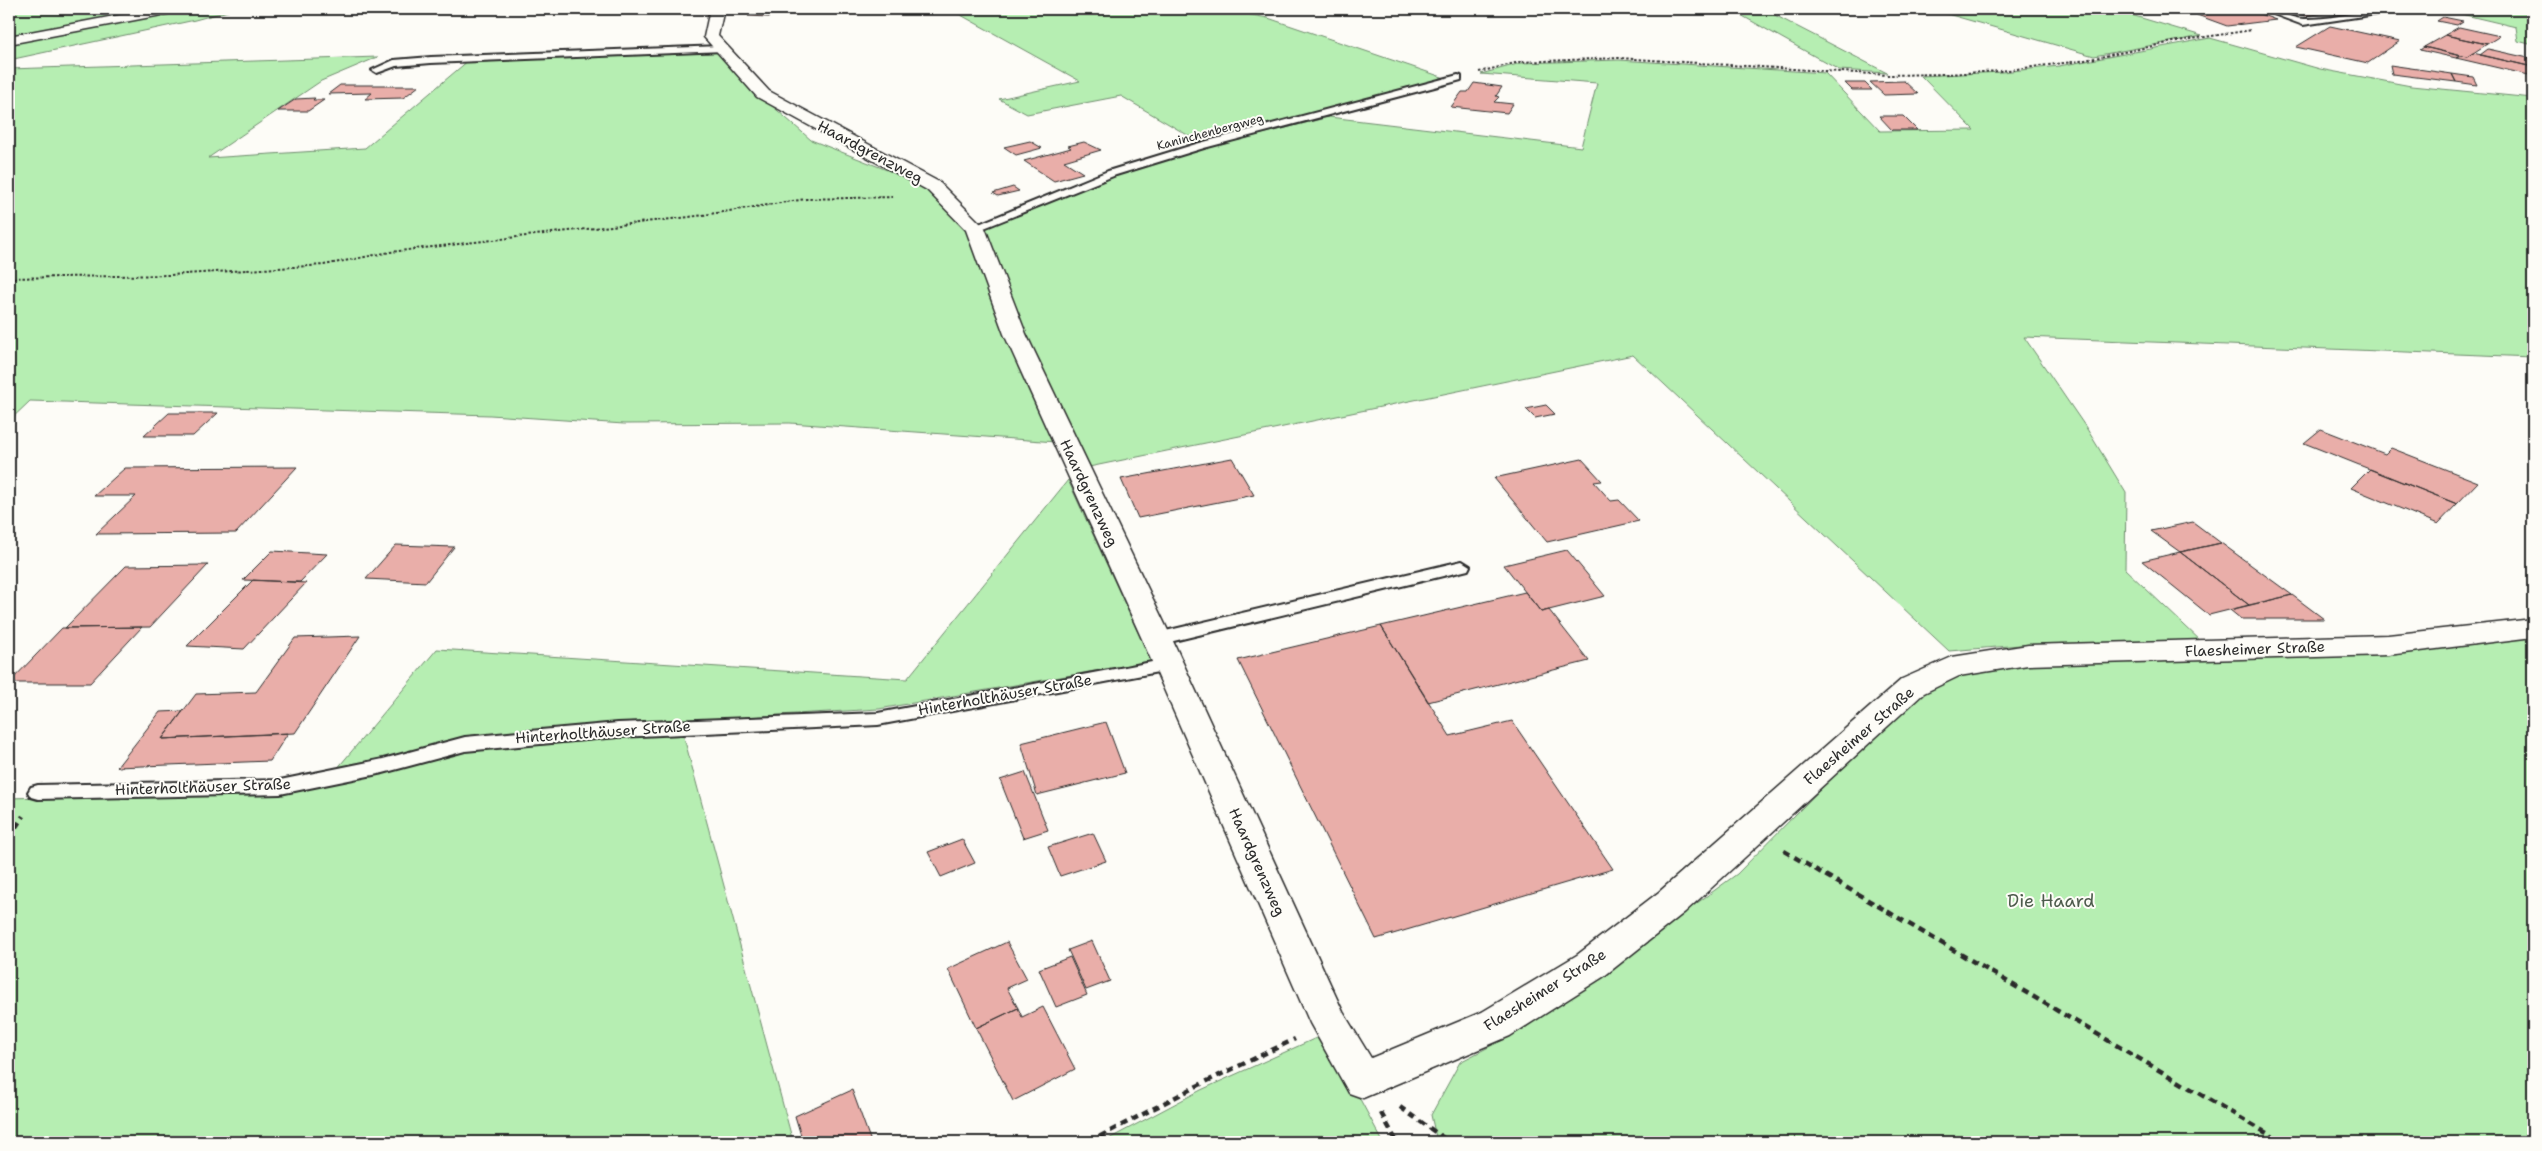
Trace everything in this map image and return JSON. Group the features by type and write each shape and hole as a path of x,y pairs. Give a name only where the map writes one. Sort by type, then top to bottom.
{"street":[{"path":"9,40 172,9"},
{"name":"Haardgrenzweg","path":"716,9 711,37 763,94 933,186 976,228 1016,334 1329,1023 1362,1080"},
{"name":"Flaesheimer Straße","path":"1362,1080 1496,1024 1590,966 1672,902 1913,686 1952,667 2028,655 2388,645 2533,628"}],"lane":[{"path":"2264,9 2302,22 2397,9"},
{"path":"377,70 405,61 721,49"},
{"name":"Kaninchenbergweg","path":"976,228 1112,173 1200,146 1458,78"},
{"name":"Hinterholthäuser Straße","path":"38,792 280,787 383,766 465,744 628,730 878,719 1162,652 1462,566"}],"path":[{"path":"1458,78 1519,62 1619,58 1888,75 2000,71 2080,61 2178,41 2302,22"},
{"path":"9,278 170,275 324,266 390,252 593,226 697,216 806,198 943,196"},
{"path":"1751,832 2282,1142"},
{"path":"1089,1142 1197,1086 1329,1023"},
{"path":"1362,1080 1449,1142"}],"green space":[{"path":"9,9 235,9 195,20 9,60"},
{"path":"950,9 1219,9 1268,18 1448,79 1201,143 1121,96 1027,114 999,99 1080,81"},
{"path":"1730,9 1763,9 1887,73 1839,70"},
{"path":"1930,9 2111,9 2202,36 2094,56"},
{"path":"2440,9 2533,9 2533,45 2518,41 2516,27"},
{"path":"2210,38 2320,69 2411,86 2533,98 2533,357 2024,337 2087,429 2126,493 2125,569 2203,643 2020,645 1949,651 1633,355 1089,467 1038,365 980,228 1114,175 1203,149 1329,117 1581,147 1597,83 1481,74 1521,63 1619,60 1825,73 1880,131 1974,130 1921,76 2002,72 2059,66"},
{"path":"716,50 760,95 811,140 930,187 974,228 1056,442 790,423 624,424 490,415 30,401 9,421 9,69 378,57 321,81 208,158 365,148 469,60"},
{"path":"1068,480 1151,661 879,709 543,729 470,738 336,770 437,649 907,679"},
{"name":"Die Haard","path":"2533,634 2533,1142 1437,1142 1431,1115 1460,1062 1525,1028 1737,874 1924,684 2035,657 2393,651"},
{"path":"682,730 793,1142 9,1142 9,798 279,791 465,749"},
{"path":"1325,1034 1383,1142 1103,1142 1201,1090"}],"building":[{"path":"602,9 648,9 647,11 600,13"},
{"path":"774,9 805,9 799,13 771,12"},
{"path":"2246,9 2276,20 2227,26 2197,15"},
{"path":"2282,9 2351,9 2305,16"},
{"path":"755,11 776,12 769,17 748,16"},
{"path":"2443,17 2463,21 2457,25 2437,21"},
{"path":"2330,26 2400,41 2368,63 2296,47"},
{"path":"2459,27 2500,36 2487,44 2445,35"},
{"path":"2445,35 2487,44 2467,57 2424,47"},
{"path":"2424,47 2460,56 2456,58 2420,50"},
{"path":"2488,49 2533,59 2533,67 2480,55"},
{"path":"2473,53 2533,67 2533,76 2456,58 2460,56 2467,57"},
{"path":"2390,65 2452,74 2456,82 2392,74"},
{"path":"2452,74 2473,77 2477,85 2456,82"},
{"path":"1904,81 1918,94 1884,95 1870,82"},
{"path":"1474,83 1502,87 1496,96 1499,97 1494,102 1513,104 1507,113 1451,107 1462,92 1468,92"},
{"path":"1845,83 1865,83 1872,90 1852,90"},
{"path":"340,85 419,86 403,98 365,99 372,93 328,94"},
{"path":"315,98 313,100 324,100 308,111 278,111 296,99"},
{"path":"1879,116 1903,116 1917,130 1892,130"},
{"path":"1030,141 1042,148 1016,155 1004,147"},
{"path":"1084,142 1101,150 1064,161 1083,173 1054,181 1024,161 1071,148 1068,146"},
{"path":"1013,187 1019,191 998,196 993,193"},
{"path":"1546,405 1555,414 1535,418 1526,409"},
{"path":"169,413 218,413 193,436 144,436"},
{"path":"2321,429 2385,454 2391,448 2478,482 2457,504 2304,443"},
{"path":"1232,458 1254,495 1138,518 1121,479"},
{"path":"1582,459 1602,481 1594,482 1611,501 1619,500 1639,521 1547,542 1494,478"},
{"path":"297,467 236,533 96,534 136,496 94,496 125,468"},
{"path":"2370,469 2457,504 2438,524 2351,488"},
{"path":"2193,522 2221,543 2180,552 2151,531"},
{"path":"2221,543 2292,595 2249,605 2180,552"},
{"path":"396,545 454,547 426,582 366,579"},
{"path":"1567,550 1605,596 1541,612 1504,565"},
{"path":"272,551 327,554 300,582 243,580"},
{"path":"2180,552 2249,605 2209,615 2142,561"},
{"path":"208,565 150,627 65,628 126,566"},
{"path":"253,580 306,583 244,649 187,646"},
{"path":"1525,592 1541,612 1549,610 1589,661 1428,702 1381,626"},
{"path":"2292,595 2324,619 2241,619 2230,610"},
{"path":"1381,626 1450,736 1512,721 1613,869 1376,939 1238,660"},
{"path":"142,627 90,683 9,683 62,628"},
{"path":"360,636 295,733 162,739 196,694 256,692 295,638"},
{"path":"183,711 162,739 288,733 270,761 117,767 160,712"},
{"path":"1106,722 1125,773 1037,795 1021,743"},
{"path":"1025,772 1048,830 1023,838 1000,780"},
{"path":"1093,833 1106,861 1060,876 1048,847"},
{"path":"962,839 975,863 941,877 928,852"},
{"path":"1092,941 1110,981 1086,990 1068,950"},
{"path":"1007,942 1027,979 1007,988 1018,1008 976,1028 948,969"},
{"path":"1070,957 1087,995 1056,1007 1039,969"},
{"path":"1043,1007 1075,1069 1013,1101 976,1028 1018,1008 1022,1017"},
{"path":"852,1090 871,1142 803,1142 795,1116"}]}
